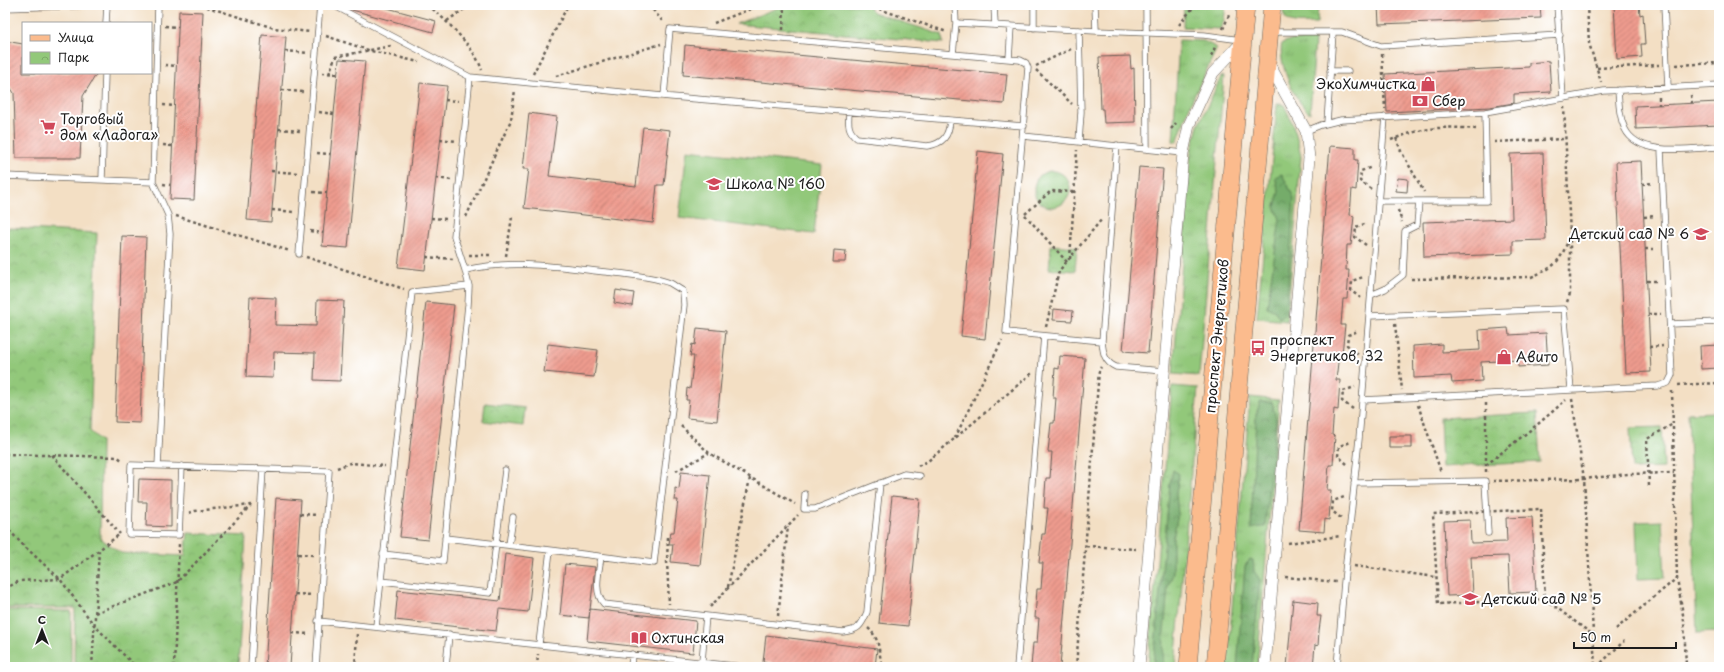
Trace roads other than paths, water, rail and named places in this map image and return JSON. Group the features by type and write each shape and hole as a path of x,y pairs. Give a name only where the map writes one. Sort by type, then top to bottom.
{"main road":[{"name":"проспект Энергетиков","path":"1188,667 1246,5"},
{"name":"проспект Энергетиков","path":"1215,667 1272,5"}],"street":[{"path":"1139,667 1183,153 1189,125 1213,73 1243,40"},
{"path":"1265,667 1309,158 1306,130 1268,62"}],"lane":[{"path":"5,8 98,5"},
{"path":"106,22 107,5"},
{"path":"158,5 153,182 168,215 170,234 158,466"},
{"path":"299,254 320,5"},
{"path":"333,5 470,77 664,96 1024,126"},
{"path":"953,54 956,23 955,5"},
{"path":"994,5 995,25"},
{"path":"1034,5 1034,28"},
{"path":"1095,5 1096,31"},
{"path":"1146,5 1147,149"},
{"path":"1557,5 1563,98"},
{"path":"1664,5 1668,87"},
{"path":"956,23 1220,37 1243,40"},
{"path":"1009,59 1011,26"},
{"path":"664,96 670,29 1020,60 1026,63 1028,68 1024,126 1006,332 1102,341"},
{"path":"1079,30 1081,112 1080,142"},
{"path":"1270,32 1342,32 1381,46 1560,35"},
{"path":"1327,124 1333,32"},
{"path":"1330,71 1348,71"},
{"path":"102,180 105,74"},
{"path":"383,554 443,561 468,305 469,286 466,270 454,236 470,77"},
{"path":"1306,130 1341,120 1485,112 1604,91 1719,85"},
{"path":"1618,90 1620,113 1625,130 1638,144 1661,150 1719,147"},
{"path":"849,112 848,126 851,134 857,138 927,146 935,145 946,137 949,130 950,120"},
{"path":"1379,198 1395,201 1419,202 1486,201 1485,112"},
{"path":"1337,667 1359,439 1385,117"},
{"path":"1023,136 1183,153"},
{"path":"1117,145 1102,341 1103,352 1106,360 1116,367 1164,371"},
{"path":"1362,400 1658,386 1668,383 1672,375 1671,324 1661,150"},
{"path":"5,176 153,182"},
{"path":"1371,295 1385,289 1403,275 1405,231 1417,225 1419,202"},
{"path":"445,538 654,564 684,305 683,291 670,283 631,275 547,265 506,264 466,270"},
{"path":"376,626 412,292 469,286"},
{"path":"1369,316 1564,309 1571,390"},
{"path":"1671,324 1719,322"},
{"path":"1018,667 1044,336"},
{"path":"182,466 179,535 129,534 131,466 182,466 329,471 316,667"},
{"path":"251,667 263,469"},
{"path":"381,581 490,593 505,470"},
{"path":"805,494 804,509 815,509 904,474 920,476"},
{"path":"1354,483 1485,481 1488,533"},
{"path":"601,557 597,592 599,599 604,604 843,632 856,630 863,623 867,612 880,483"},
{"path":"509,545 513,517"},
{"path":"539,644 550,550"},
{"path":"702,662 706,616"},
{"path":"318,621 358,624 744,667"},
{"path":"446,667 449,634"},
{"path":"630,667 632,654"}],"place":[{"name":"ЭкоХимчистка","path":"1428,84"},
{"name":"Сбер","path":"1420,101"},
{"name":"Торговый дом «Ладога»","path":"48,127"},
{"name":"Школа № 160","path":"714,184"},
{"name":"Детский сад № 6","path":"1701,234"},
{"name":"проспект Энергетиков, 32","path":"1258,348"},
{"name":"Авито","path":"1504,357"},
{"name":"Детский сад № 5","path":"1470,599"},
{"name":"Охтинская","path":"639,638"}]}
